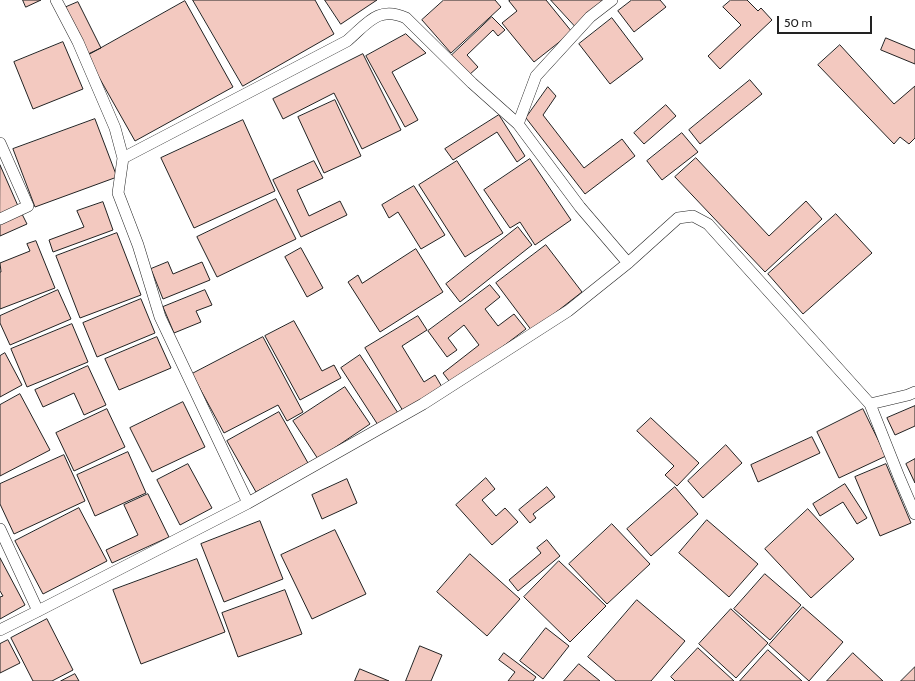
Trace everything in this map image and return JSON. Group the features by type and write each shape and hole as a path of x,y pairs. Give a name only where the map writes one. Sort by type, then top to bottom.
{"street":[{"path":"56,0 78,42 115,128 123,158 118,194 138,245 160,317 248,503"},
{"path":"518,124 536,76 590,17 612,0"},
{"path":"123,158 347,41 377,16 386,13 398,14 406,18 472,83 518,124 580,207 628,262"},
{"path":"0,143 28,206 0,219"},
{"path":"0,630 248,503 423,404 568,311 628,262 678,218 693,216 708,224 870,404 915,514"},
{"path":"870,404 915,392"},
{"path":"0,529 38,611"}],"building":[{"path":"23,0 41,0 26,7"},
{"path":"193,0 315,0 334,34 243,86"},
{"path":"325,0 377,0 341,24"},
{"path":"444,0 495,0 501,7 451,53 422,20"},
{"path":"546,0 572,32 534,62 502,23 517,11 509,1"},
{"path":"551,0 604,0 575,26"},
{"path":"632,0 660,0 666,7 634,32 618,11"},
{"path":"731,0 747,0 758,11 761,8 772,20 720,69 708,56 741,25 723,7"},
{"path":"185,1 233,87 135,141 87,56"},
{"path":"78,2 101,48 88,54 64,8"},
{"path":"492,17 505,30 498,36 493,30 467,55 478,67 469,75 451,56"},
{"path":"612,18 643,59 610,84 579,44"},
{"path":"406,34 426,53 392,72 418,120 405,127 366,56"},
{"path":"886,38 915,50 915,64 881,50"},
{"path":"63,42 83,89 33,109 14,62"},
{"path":"840,45 894,104 915,86 915,138 909,144 900,137 894,144 818,65"},
{"path":"363,54 401,130 362,149 334,93 283,119 273,99"},
{"path":"750,80 762,94 700,144 689,130"},
{"path":"548,87 556,96 543,115 584,168 622,139 635,156 585,194 526,118"},
{"path":"335,100 361,156 324,173 298,117"},
{"path":"666,105 676,116 644,144 634,133"},
{"path":"499,115 525,156 517,162 497,132 453,160 445,149"},
{"path":"95,119 117,177 35,207 13,149"},
{"path":"243,120 275,191 194,228 161,158"},
{"path":"682,133 698,152 662,180 647,161"},
{"path":"696,158 769,236 806,201 822,219 765,272 675,177"},
{"path":"530,159 571,220 535,245 520,222 510,228 484,190"},
{"path":"314,161 323,178 297,190 309,216 340,201 347,215 301,237 273,180"},
{"path":"457,161 503,233 465,257 419,185"},
{"path":"0,165 18,206 0,214"},
{"path":"414,186 445,235 421,249 398,212 389,218 382,205"},
{"path":"276,199 296,239 217,277 197,237"},
{"path":"103,202 113,230 53,252 49,240 84,227 77,211"},
{"path":"22,214 27,224 0,236 0,224"},
{"path":"836,214 872,253 803,314 768,274"},
{"path":"518,227 532,245 460,302 446,284"},
{"path":"117,233 141,295 80,318 56,256"},
{"path":"36,241 55,288 0,309 0,263 30,251 27,244"},
{"path":"546,245 582,292 532,331 496,283"},
{"path":"301,248 323,288 307,297 285,257"},
{"path":"416,249 443,292 380,332 348,282 358,275 362,283"},
{"path":"168,262 173,274 202,262 210,280 163,299 151,269"},
{"path":"490,285 500,297 485,309 498,326 514,314 526,329 452,385 443,373 479,345 464,325 448,338 457,350 447,357 428,331"},
{"path":"58,290 71,319 10,345 0,323 0,316"},
{"path":"205,290 212,305 196,311 201,322 174,333 163,307"},
{"path":"141,299 155,333 97,357 83,323"},
{"path":"418,316 427,330 402,346 424,382 435,375 442,387 403,411 365,348"},
{"path":"294,321 322,371 334,365 341,378 300,400 265,336"},
{"path":"72,324 88,362 27,387 11,349"},
{"path":"157,337 171,368 119,390 105,359"},
{"path":"263,337 303,412 287,421 278,405 224,433 192,374"},
{"path":"5,353 22,385 0,397 0,356"},
{"path":"360,355 398,413 378,425 341,368"},
{"path":"88,366 106,405 84,415 74,393 43,407 35,390"},
{"path":"345,387 370,424 318,459 293,421"},
{"path":"20,394 50,450 0,476 0,405"},
{"path":"183,402 205,447 152,472 130,428"},
{"path":"915,406 915,426 895,435 887,418"},
{"path":"107,409 125,447 74,471 56,433"},
{"path":"863,409 886,456 839,478 817,432"},
{"path":"279,412 308,463 256,492 227,441"},
{"path":"651,418 699,463 677,486 665,475 674,466 637,431"},
{"path":"812,437 820,453 758,482 751,465"},
{"path":"726,445 742,463 703,498 688,481"},
{"path":"128,452 146,493 95,516 77,475"},
{"path":"64,455 85,501 14,534 0,504 0,484"},
{"path":"915,459 915,483 906,464"},
{"path":"188,464 212,508 180,525 157,480"},
{"path":"886,464 911,523 880,536 855,477"},
{"path":"486,478 495,489 482,500 496,516 505,508 518,522 492,545 456,505"},
{"path":"347,479 357,503 322,519 312,495"},
{"path":"845,484 867,518 857,524 843,502 820,516 813,504"},
{"path":"547,487 555,497 533,514 536,518 530,523 519,510"},
{"path":"675,487 698,514 651,556 627,529"},
{"path":"148,494 169,537 112,563 106,550 138,535 124,505"},
{"path":"79,508 107,561 43,594 15,541"},
{"path":"808,509 854,559 811,598 765,549"},
{"path":"707,520 758,564 729,597 679,553"},
{"path":"260,521 283,579 224,602 201,544"},
{"path":"612,524 650,564 607,604 569,564"},
{"path":"335,530 366,594 312,619 281,555"},
{"path":"547,540 560,556 518,591 509,580 541,553 537,548"},
{"path":"470,554 520,599 487,636 437,592"},
{"path":"0,558 25,605 0,619 0,597 3,596 0,591"},
{"path":"197,559 225,632 141,664 113,590"},
{"path":"559,561 606,606 570,642 524,597"},
{"path":"765,574 801,605 770,640 734,609"},
{"path":"285,590 302,634 238,657 222,613"},
{"path":"637,600 685,641 651,681 616,681 588,657"},
{"path":"803,607 843,642 809,681 769,645"},
{"path":"731,609 768,643 736,678 699,644"},
{"path":"47,619 73,670 52,681 33,681 11,638"},
{"path":"546,628 569,646 543,679 520,661"},
{"path":"8,640 20,663 0,673 0,644"},
{"path":"420,646 442,655 431,681 406,681"},
{"path":"698,648 734,681 675,681 671,677"},
{"path":"768,650 802,681 740,681"},
{"path":"504,653 536,677 533,681 508,681 515,672 499,660"},
{"path":"853,653 883,681 827,681"},
{"path":"579,664 600,681 564,681"},
{"path":"915,667 915,681 901,681"},
{"path":"360,669 389,681 355,681"},
{"path":"75,674 79,681 61,681"}]}
